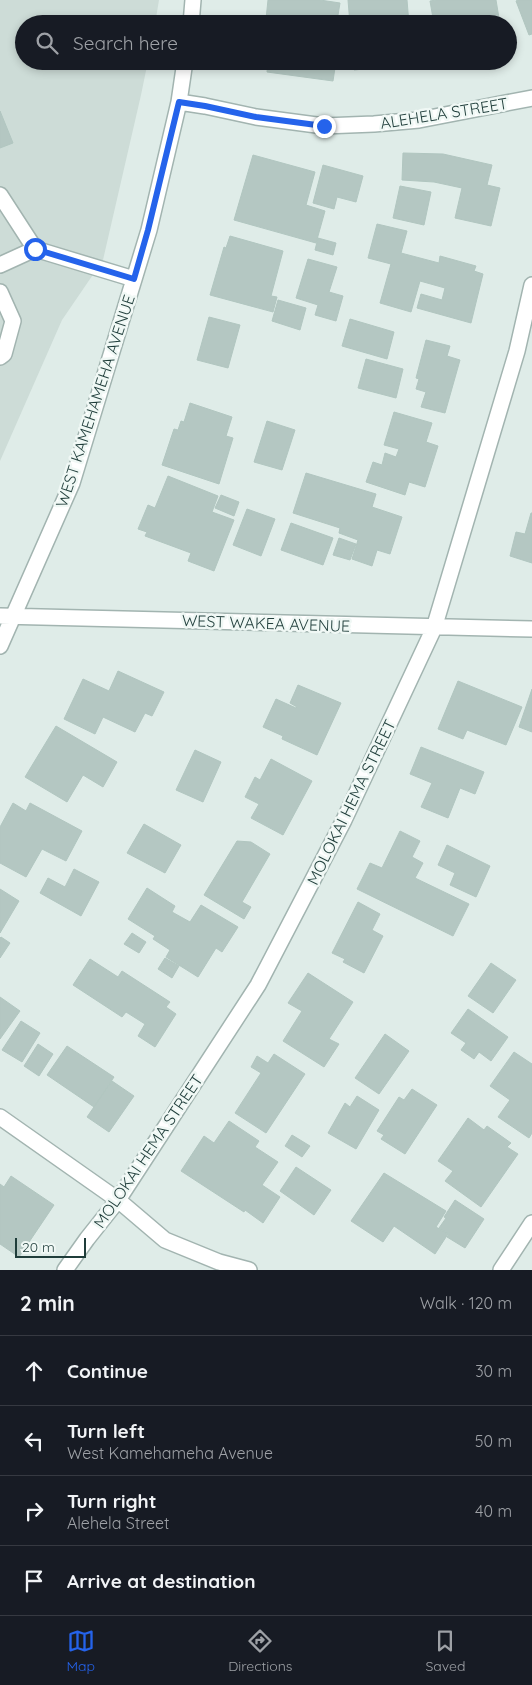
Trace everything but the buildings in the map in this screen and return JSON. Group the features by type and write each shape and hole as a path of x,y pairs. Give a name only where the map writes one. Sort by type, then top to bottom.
{"street":[{"path":"192,15 193,0"},
{"name":"WEST KAMEHAMEHA AVENUE","path":"0,646 6,616 72,483 148,230 179,102 184,70"},
{"name":"ALEHELA STREET","path":"179,102 256,117 324,126 419,120 532,98"},
{"path":"0,195 35,249 134,279"},
{"path":"0,265 35,249"},
{"name":"MOLOKAI HEMA STREET","path":"65,1270 118,1200 258,985 344,820 434,628 517,351 532,285"},
{"path":"0,292 13,322 4,354 0,357"},
{"name":"WEST WAKEA AVENUE","path":"6,616 532,629"},
{"path":"0,1117 118,1200 165,1240 219,1262 249,1270"},
{"path":"501,1270 532,1224"}],"shaded area":[{"path":"0,0 159,0 156,15 15,15 15,70 146,70 103,260 62,320 0,461"}],"route":[{"path":"35,249 134,279 179,102 256,117 324,126"}]}
